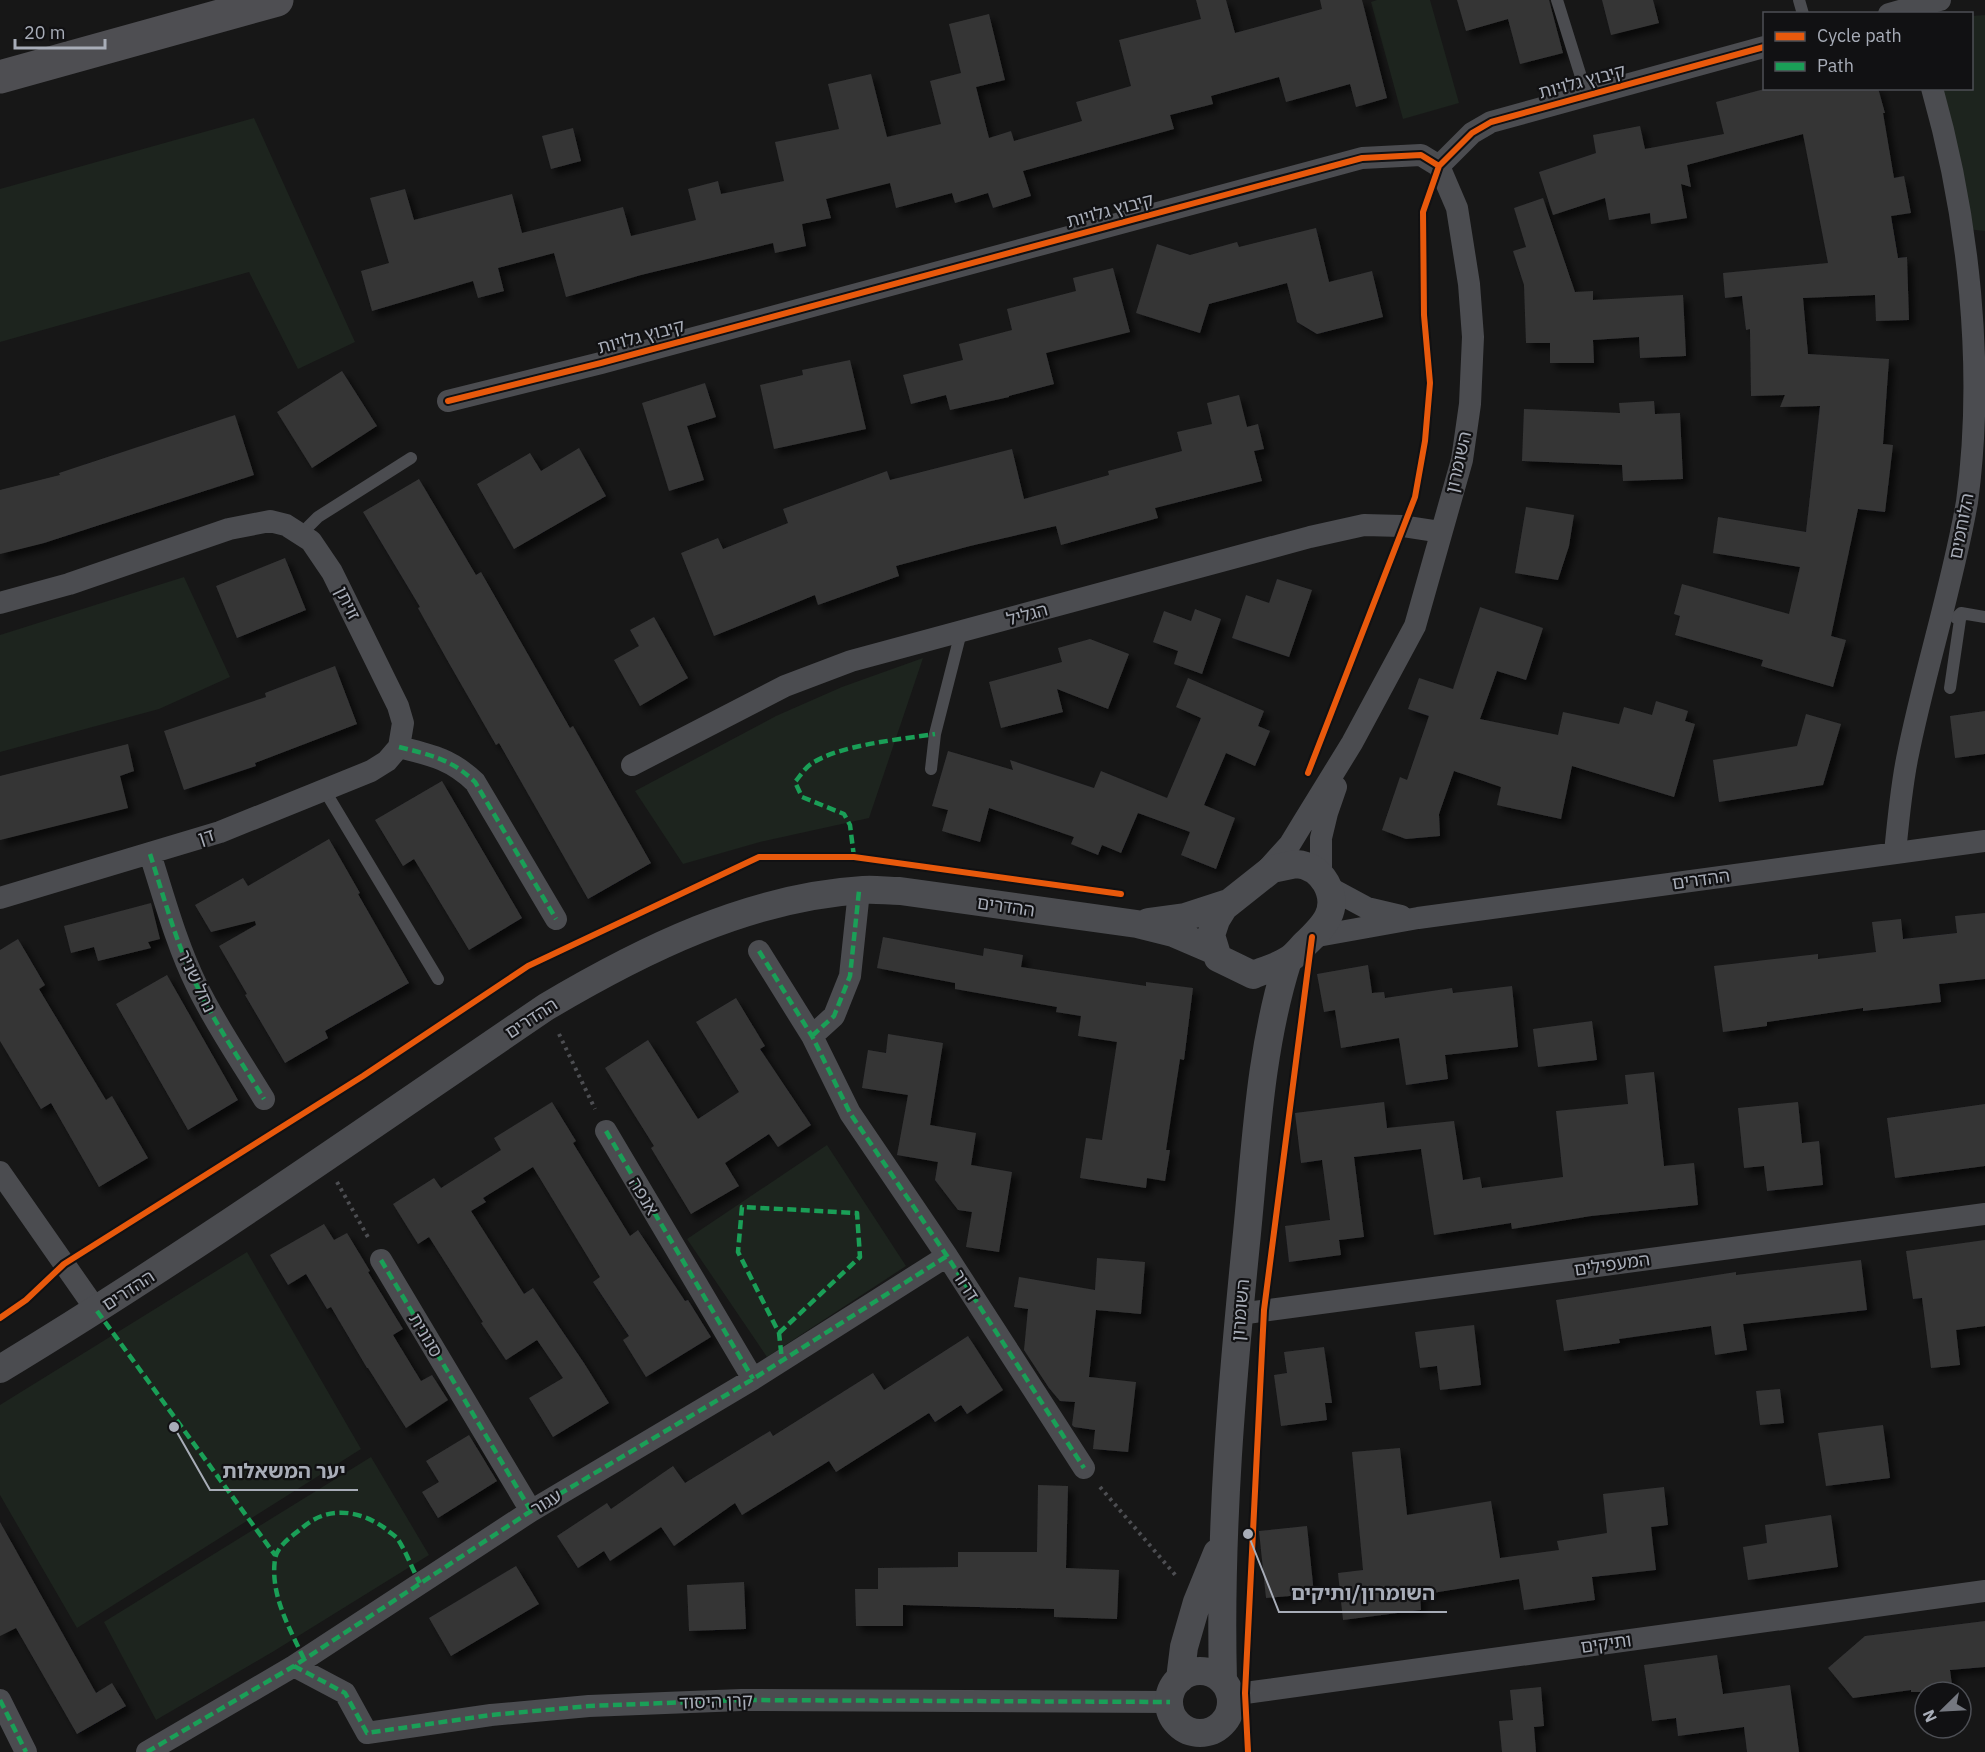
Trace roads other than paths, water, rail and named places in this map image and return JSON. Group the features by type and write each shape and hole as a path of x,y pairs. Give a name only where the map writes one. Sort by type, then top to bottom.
{"highway":[{"path":"0,77 277,0"}],"street":[{"path":"1902,12 1940,0"},
{"name":"קיבוץ גלויות","path":"448,402 1362,158 1421,155 1439,166 1472,133 1491,122 1763,47"},
{"name":"הלוחמים","path":"1895,853 1907,757 1979,443 1968,260 1949,151 1933,90"},
{"name":"השומרון","path":"1260,878 1290,844 1352,743 1415,626 1462,460 1470,404 1473,337 1469,284 1457,208 1439,166"},
{"name":"זויתן","path":"0,603 69,584 240,527 270,521 286,525 310,541 333,572 398,706 403,723 399,747"},
{"name":"הגליל","path":"632,765 785,686 851,662 1310,537 1364,525 1402,526 1441,532"},
{"name":"השומרון","path":"1324,881 1321,838 1327,813 1352,743"},
{"path":"399,747 433,755 451,763 475,782 556,919"},
{"name":"דן","path":"0,898 220,832 371,771 387,761 399,747"},
{"name":"ההדרים","path":"1312,937 1418,918 1985,841"},
{"name":"נחל שניר","path":"150,854 179,943 196,983 213,1017 264,1099"},
{"path":"1296,864 1306,865 1324,881 1330,904 1329,918 1321,931 1288,960 1253,975 1218,958 1211,935 1216,920 1228,903 1272,869 1296,864"},
{"name":"ההדרים","path":"1324,881 1347,899 1367,908 1392,915 1418,918"},
{"path":"812,1035 834,1016 850,976 859,891"},
{"name":"ההדרים","path":"0,1369 97,1311 546,1007 618,966 671,941 737,916 819,895 859,891 900,891 1137,924 1173,933 1215,951"},
{"name":"ההדרים","path":"1137,924 1185,917 1228,903"},
{"name":"דרור","path":"759,951 812,1035 850,1113 947,1256 1084,1468"},
{"name":"השומרון","path":"1216,1724 1223,1540 1239,1314 1262,1081 1277,996 1288,960"},
{"name":"השומרון","path":"1253,975 1262,1081"},
{"name":"אנפה","path":"606,1131 753,1378"},
{"path":"0,1172 97,1311"},
{"name":"המעפילים","path":"1239,1314 1985,1214"},
{"name":"עגור","path":"147,1752 294,1666 531,1510 753,1378 947,1256"},
{"name":"סנונית","path":"381,1260 531,1510"},
{"name":"השומרון","path":"1175,1690 1197,1602 1223,1540"},
{"name":"ותיקים","path":"1216,1724 1245,1693 1985,1591"},
{"name":"קרן היסוד","path":"294,1666 345,1693 367,1733 491,1714 567,1708 741,1700 1175,1690"},
{"path":"1194,1672 1210,1673 1216,1724 1189,1730 1175,1719 1175,1690 1194,1672"},
{"path":"0,1700 26,1752"}],"lane":[{"path":"1557,0 1587,96"},
{"path":"301,534 318,516 411,458"},
{"path":"1936,637 1961,613"},
{"path":"1961,613 1985,617"},
{"path":"1950,688 1961,613"},
{"path":"931,769 935,734 961,632"},
{"path":"325,791 438,979"}],"place":[{"name":"יער המשאלות","path":"174,1427"},
{"name":"השומרון/ותיקים","path":"1248,1534"}]}
